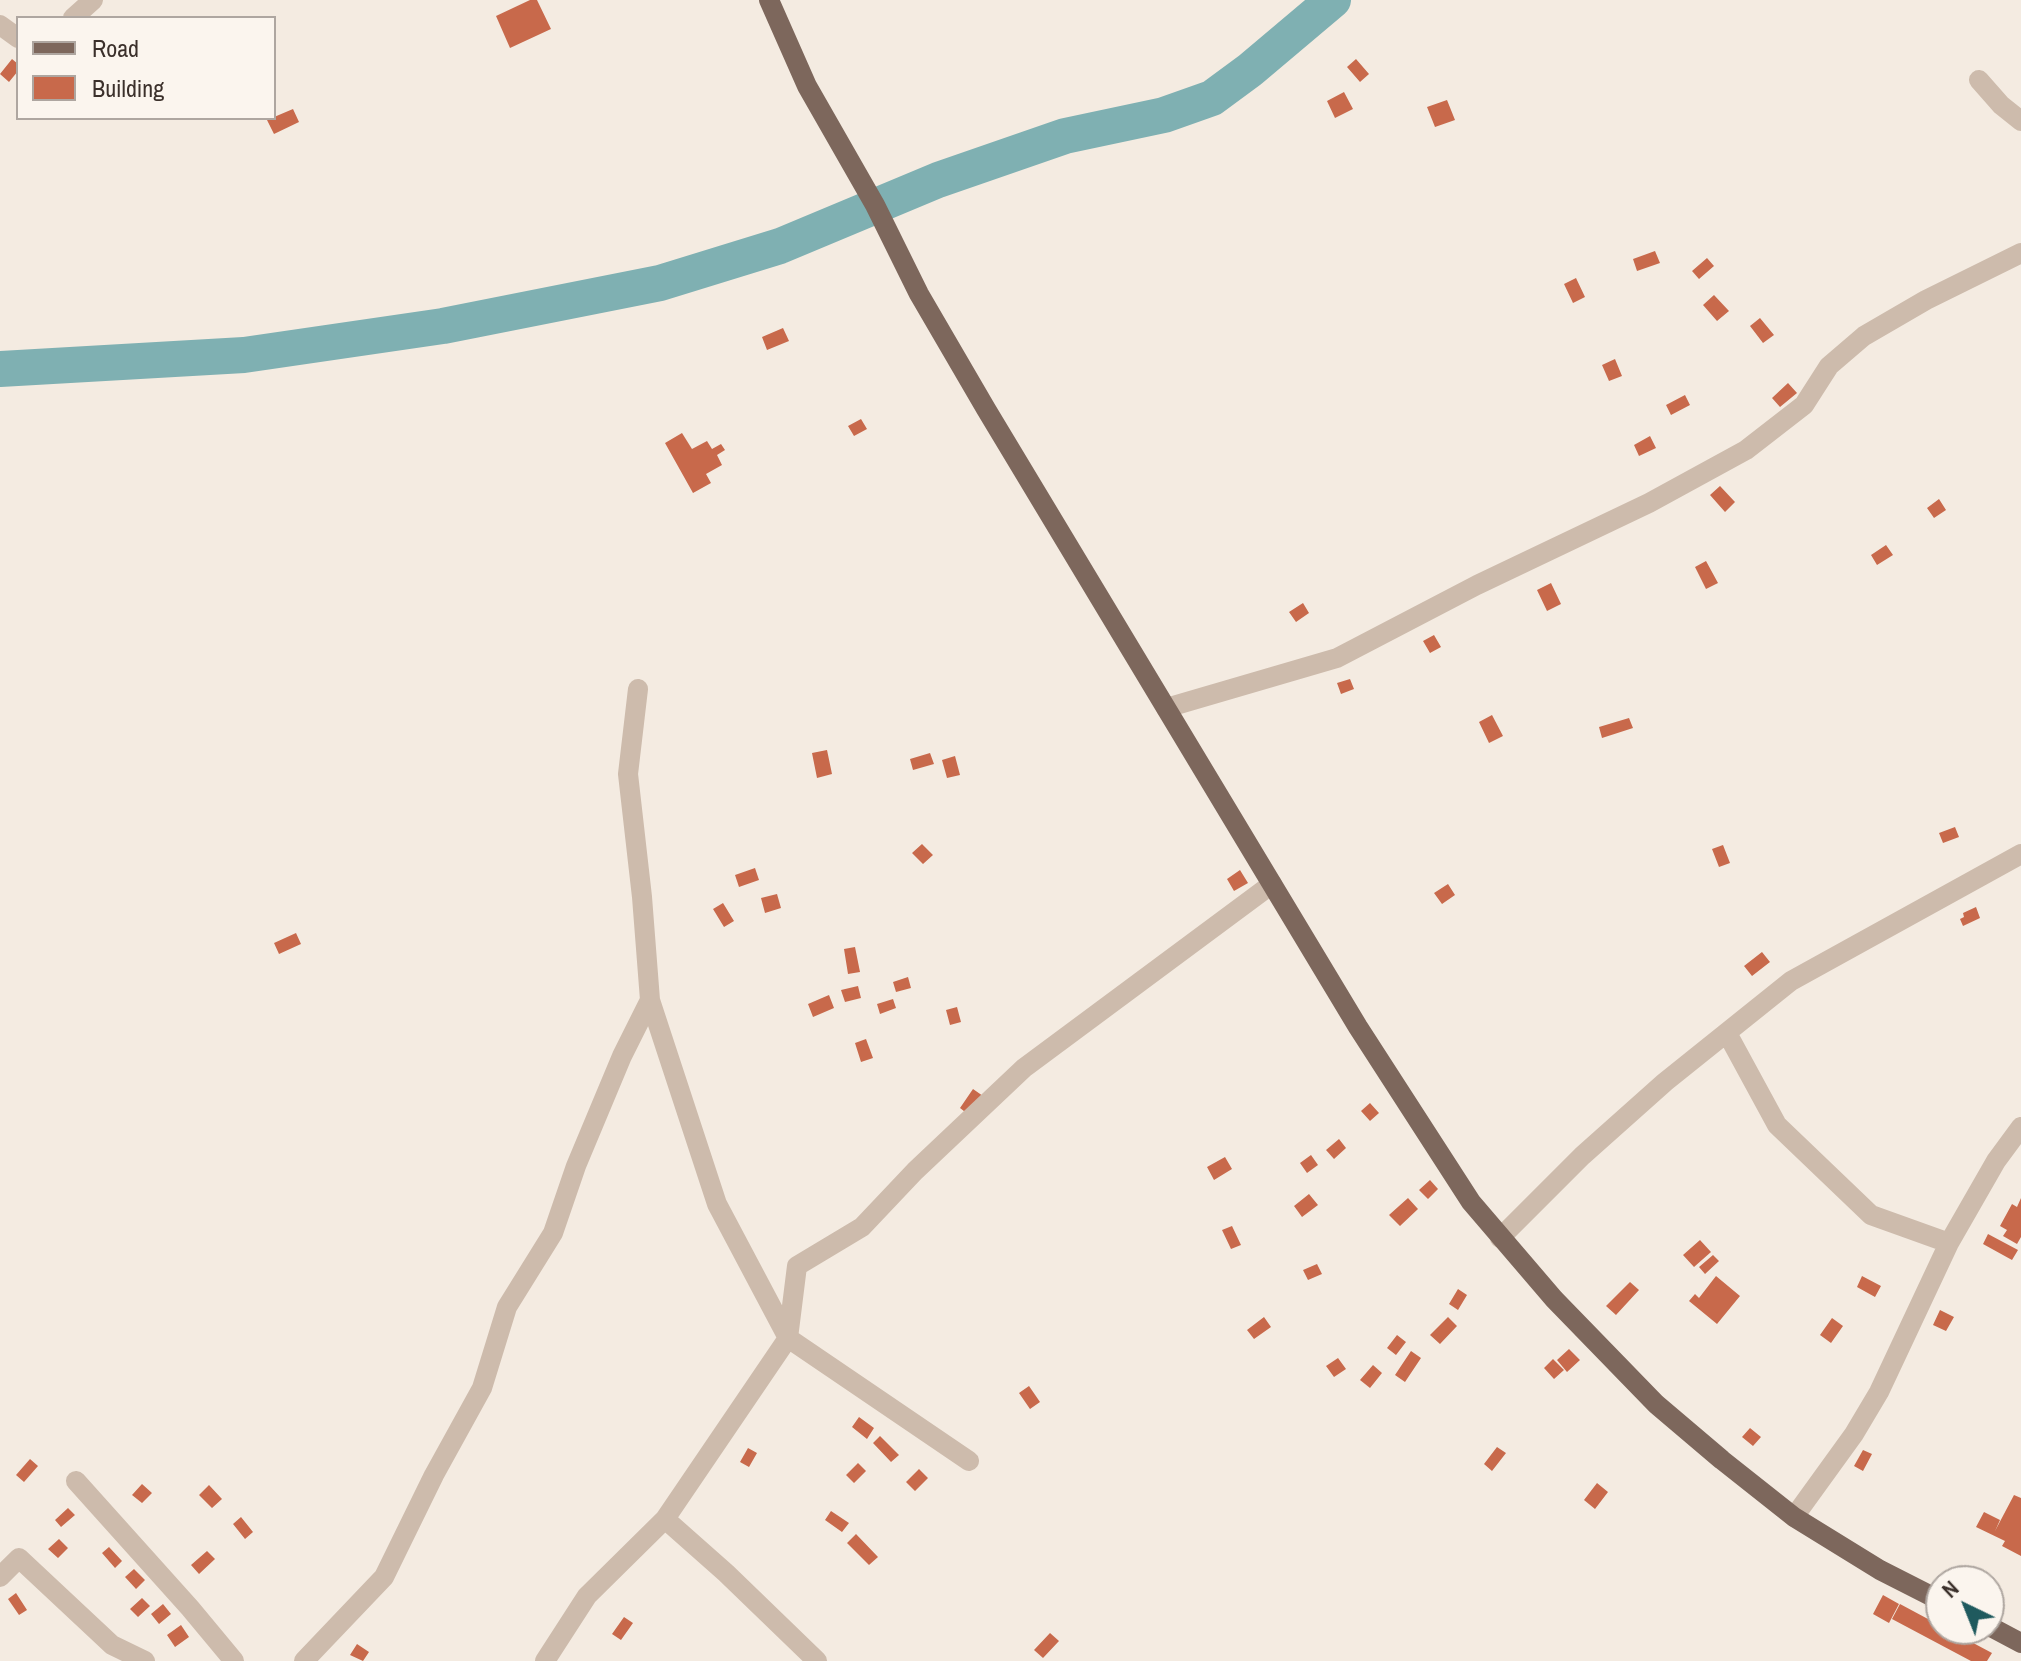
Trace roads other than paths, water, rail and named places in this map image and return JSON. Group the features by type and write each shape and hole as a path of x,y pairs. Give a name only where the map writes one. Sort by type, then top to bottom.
{"main road":[{"path":"769,0 807,86 875,205 919,294 986,409 1419,1126 1471,1202 1554,1299 1656,1404 1794,1517 1880,1570 1925,1593"}],"street":[{"path":"75,16 93,0"},
{"path":"1979,80 2001,105 2021,121"},
{"path":"1166,708 1337,658 1477,585 1649,503 1746,450 1804,405 1829,366 1864,336 1926,300 2021,253"},
{"path":"638,689 628,774 650,1000 717,1204 788,1338 969,1461"},
{"path":"1500,1238 1582,1156 1665,1082 1791,981 2021,854"},
{"path":"545,1661 587,1596 665,1519 788,1338 797,1266 862,1227 915,1171 1024,1068 1272,884"},
{"path":"304,1661 384,1577 434,1475 482,1388 507,1307 553,1233 587,1139 650,1000"},
{"path":"1727,1033 1777,1125 1871,1215 1949,1243"},
{"path":"1794,1517 1854,1434 1879,1392 1949,1243 1996,1161 2021,1127"},
{"path":"76,1481 234,1661"},
{"path":"665,1519 817,1661"},
{"path":"0,1577 19,1558 112,1645 145,1661"}],"waterway":[{"path":"0,369 244,355 443,326 660,283 780,246 938,180 1065,136 1164,115 1212,98 1333,0"}]}
